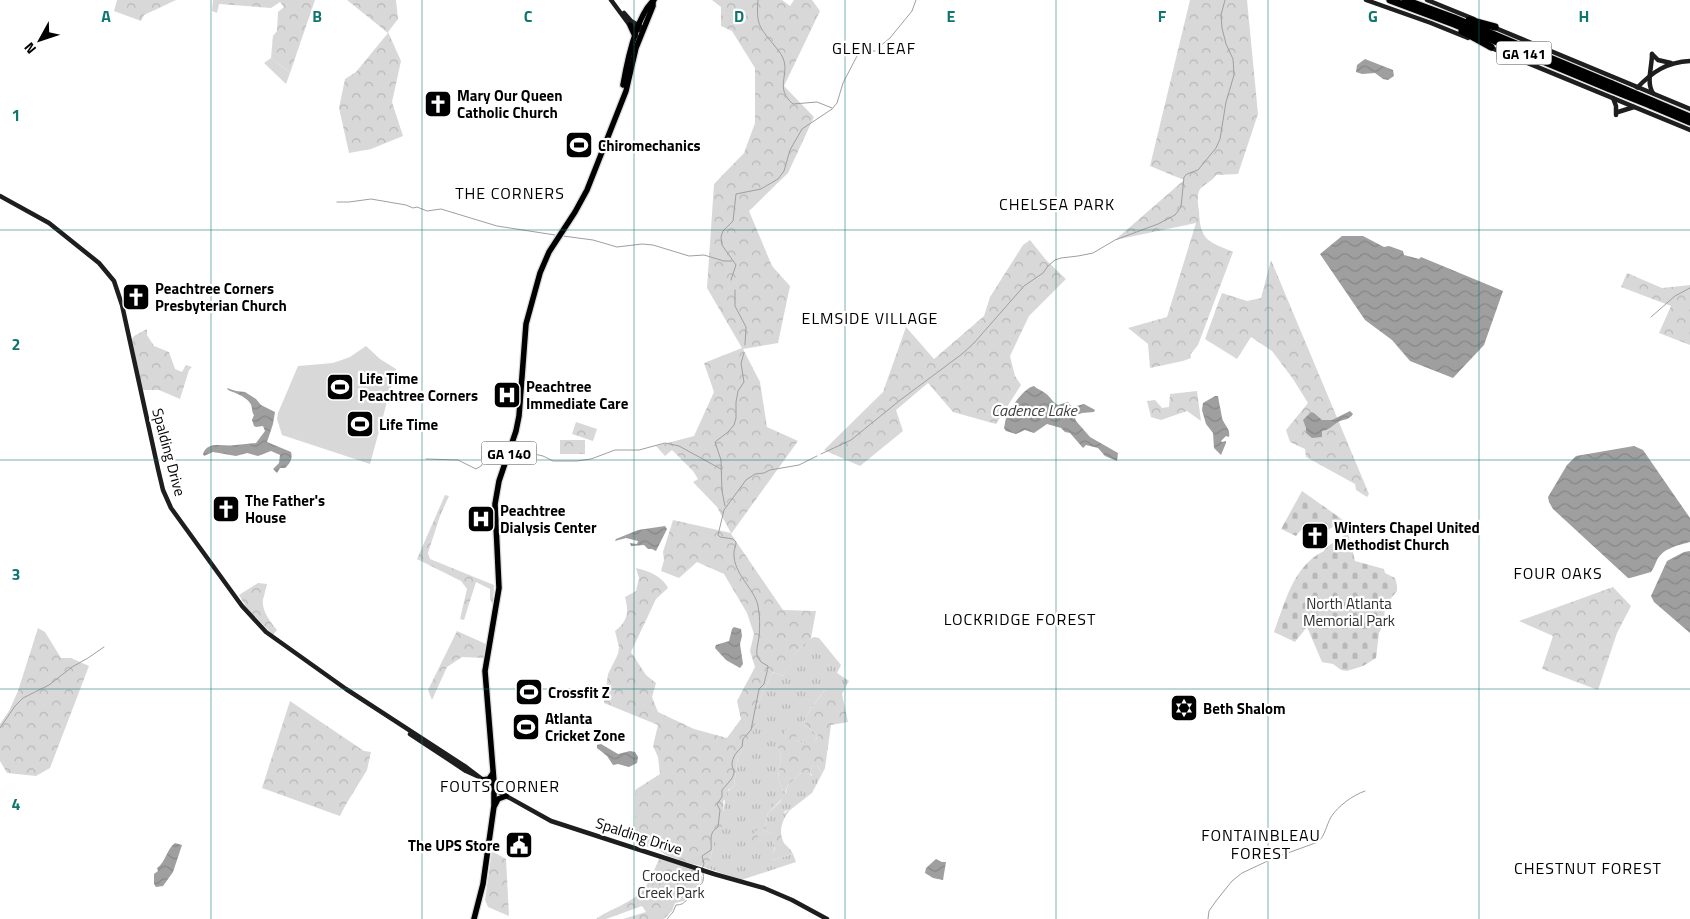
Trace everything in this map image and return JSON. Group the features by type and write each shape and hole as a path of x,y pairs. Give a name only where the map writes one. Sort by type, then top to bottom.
{"highway":[{"name":"GA 141","path":"1390,0 1438,17 1612,91 1690,117"},
{"name":"GA 141","path":"1405,0 1447,15 1612,91"},
{"path":"1447,15 1495,28"},
{"path":"1438,17 1491,47"},
{"name":"GA 141","path":"1650,103 1690,122"}],"main road":[{"path":"611,0 630,25 635,36"},
{"name":"GA 140","path":"474,919 484,879 494,806 485,671 499,588 495,504 499,481 516,431 519,416 526,324 545,259 583,197 616,115 635,36 653,6 654,0"},
{"path":"1366,0 1431,22 1491,47 1612,91 1631,95 1648,92"},
{"path":"1427,0 1495,28 1612,91 1625,103 1637,108"},
{"path":"618,8 631,22 641,28"},
{"path":"630,25 641,28"},
{"name":"GA 140","path":"622,96 626,91 641,28"},
{"path":"1650,103 1649,85 1652,54 1658,60 1672,64"},
{"path":"1625,103 1646,78 1656,70 1672,64 1690,61"},
{"path":"1628,83 1646,78"},
{"path":"1612,91 1621,80"},
{"path":"1621,80 1648,92"},
{"path":"1621,80 1637,108"},
{"path":"1612,91 1617,114 1650,103 1690,109"},
{"path":"1648,92 1650,103 1690,130"},
{"name":"Spalding Drive","path":"0,196 37,215 58,230 99,263 114,281 122,304 164,490 177,518 242,606 261,627 282,644 383,714 466,767 506,796 552,821 714,874 764,888 827,919"},
{"path":"483,780 489,779 493,774"},
{"path":"494,806 498,799 506,796"}],"green space":[{"path":"117,0 176,0 144,15 141,21 114,11"},
{"path":"213,0 315,0 290,73 271,58 273,36 277,31 278,12 284,7 280,2 271,8 219,4 217,13 212,11"},
{"path":"347,0 396,0 398,19 388,32 401,61 392,102 403,136 371,149 349,153 339,108 345,79 356,72 388,33"},
{"path":"712,0 782,0 790,6 794,0 812,0 820,11 784,86 814,117 788,173 749,211 772,266 790,286 778,343 743,349 760,382 767,427 798,441 731,534 783,610 816,611 811,638 798,650 783,676 773,672 755,709 755,725 752,734 738,756 734,786 728,790 728,799 723,801 723,825 720,829 714,831 714,844 709,863 701,866 635,843 635,790 660,774 658,757 653,746 658,725 604,703 608,674 618,654 619,647 615,631 625,620 627,607 625,597 636,591 639,578 636,568 655,575 668,588 656,599 631,652 646,675 656,683 652,697 658,712 694,729 727,738 741,719 737,701 755,667 750,651 754,634 747,613 724,574 697,562 679,578 661,571 664,560 663,552 673,520 731,533 717,507 693,482 698,479 693,471 672,450 665,456 656,446 694,436 714,392 704,363 742,348 707,288 714,184 744,153 755,123 755,68 732,31 721,26 721,7"},
{"path":"1190,0 1247,0 1258,114 1238,174 1216,175 1198,193 1201,229 1207,239 1233,252 1198,345 1190,355 1191,358 1150,368 1148,344 1128,328 1167,317 1196,223 1115,240 1184,180 1150,166"},
{"path":"271,58 290,73 286,84 264,63"},
{"path":"1030,240 1046,260 1066,279 1029,316 1010,356 1015,376 1021,385 996,424 953,412 928,383 896,410 903,431 860,466 824,450 883,392 906,327 934,359 984,316 990,297 1023,245"},
{"path":"1271,260 1369,494 1367,497 1356,490 1355,484 1306,457 1305,449 1290,442 1286,430 1308,403 1272,351 1251,337 1237,359 1205,339 1222,293 1247,301 1261,298"},
{"path":"1627,273 1662,288 1690,285 1690,345 1659,333 1671,306 1621,287"},
{"path":"147,329 147,335 154,346 169,352 175,369 182,372 186,365 192,367 189,370 180,399 159,390 142,390 132,339"},
{"name":"Life Time Peachtree Corners","path":"366,346 380,359 396,369 370,464 282,435 277,419 278,413 298,366 333,363 350,357"},
{"path":"1197,391 1201,421 1187,411 1161,420 1151,417 1147,401 1155,400 1162,408 1169,407 1170,394"},
{"path":"576,422 597,429 593,441 572,434"},
{"path":"560,440 585,440 585,454 560,454"},
{"path":"1302,491 1346,524 1336,528 1334,526 1322,534 1307,523 1296,536 1281,529"},
{"path":"445,495 449,496 440,516 428,553 430,559 494,585 493,605 490,599 490,589 476,582 464,620 460,619 467,589 461,581 417,559"},
{"name":"North Atlanta Memorial Park","path":"1348,533 1355,561 1384,569 1385,573 1395,578 1397,591 1385,609 1383,625 1379,633 1376,658 1363,666 1347,671 1341,670 1333,664 1322,662 1307,627 1295,642 1274,632 1286,598 1297,576 1313,558"},
{"path":"258,583 267,584 263,605 268,619 277,630 273,635 246,607 239,595"},
{"path":"1613,587 1631,606 1617,633 1598,690 1542,669 1553,636 1519,621"},
{"path":"38,628 45,632 61,658 71,658 89,666 50,768 36,776 7,773 0,761 0,724 9,711 18,691"},
{"path":"457,631 486,644 484,658 462,657 447,667 432,700 428,690"},
{"path":"814,637 819,638 841,665 837,673 849,681 842,694 825,690 811,708 804,721 806,726 818,735 815,742 804,744 796,740 777,746 781,756 778,777 783,791 765,817 759,835 764,830 771,834 765,827 768,813 780,802 788,785 802,772 812,776 810,772 813,765 817,765 822,774 812,793 790,810 785,811 773,835 775,846 773,860 793,854 796,862 741,880 701,866 709,863 714,844 714,830 723,825 722,816 726,796 734,786 738,756 755,725 755,709 773,672 783,676 800,648"},
{"path":"826,689 842,694 848,722 831,725 825,768 822,774 817,765 813,765 810,772 812,781 809,782 802,772 788,785 783,798 768,813 765,827 772,831 771,834 764,830 751,844 746,841 759,828 764,812 783,791 778,777 781,756 777,746 789,724 797,730 796,740 804,744 807,740 815,742 818,735 806,726 804,721 811,708"},
{"path":"290,701 364,751 371,752 367,770 340,816 262,788"},
{"path":"790,810 783,820 781,833 784,843 793,854 773,860 771,858 775,848 774,831 783,814"},
{"path":"492,851 506,859 509,916 488,907 485,900"},
{"name":"Croocked Creek Park","path":"659,859 699,870 703,880 684,901 675,903 672,911 664,919 623,919 646,912 642,906 606,919 596,919 636,897 649,881"}],"water":[{"path":"1365,59 1393,70 1394,76 1388,80 1375,73 1362,74 1356,72 1357,65"},
{"path":"1342,236 1363,236 1384,247 1389,246 1403,251 1404,255 1419,259 1421,257 1503,291 1484,345 1453,378 1410,361 1392,340 1365,320 1320,254"},
{"name":"Cadence Lake","path":"1034,386 1047,394 1058,405 1068,402 1072,407 1084,404 1095,410 1094,412 1077,415 1076,421 1090,437 1118,453 1117,461 1105,456 1098,448 1086,445 1083,448 1070,433 1047,424 1034,433 1025,430 1016,434 1006,431 1004,428 1005,420 1018,398 1030,387"},
{"path":"227,388 245,392 256,399 261,405 275,412 267,442 291,452 291,461 285,468 280,468 277,473 273,469 279,463 280,455 271,451 258,456 247,453 236,456 213,452 204,456 205,450 212,446 256,443 265,431 263,426 254,426 251,404"},
{"path":"1218,396 1222,418 1229,434 1229,437 1226,436 1221,441 1226,441 1226,443 1221,455 1214,448 1213,433 1206,424 1202,410 1203,403"},
{"path":"1350,411 1353,414 1351,416 1322,431 1322,437 1312,438 1306,433 1303,420 1311,412 1322,420 1332,420"},
{"path":"1634,446 1643,450 1690,518 1690,542 1663,553 1651,572 1628,578 1553,509 1548,497 1567,465 1576,456"},
{"path":"665,526 667,529 656,551 648,549 644,545 631,546 630,543 637,544 638,541 626,538 615,541 638,530"},
{"path":"1690,551 1690,633 1654,602 1651,596 1667,561"},
{"path":"734,627 741,629 740,644 743,664 740,668 726,660 715,648 716,645 729,641"},
{"path":"601,744 618,754 630,751 635,752 638,757 637,763 629,767 618,764 613,765 607,756 597,748 597,745"},
{"path":"175,843 182,845 173,872 163,886 156,887 154,884 154,874 158,871 157,868"},
{"path":"936,859 946,862 943,880 933,878 925,873 926,868"}],"waterway":[{"path":"758,0 758,20 760,25 779,51 785,64 783,87 787,98 793,104 817,102 832,108"},
{"path":"879,47 890,38 912,11 916,0"},
{"path":"821,454 851,440 962,354 1024,286 1043,273 1055,260 1093,253 1115,240 1158,224 1175,215 1181,207 1184,177 1198,170 1216,148 1220,139 1226,102 1234,75 1233,59 1226,44 1222,28 1221,15 1225,0"},
{"path":"731,280 736,265 722,245 721,237 723,231 733,221 736,194 761,189 778,179 784,171 790,150 802,129 832,109 837,103 843,83 857,56 866,51 875,51"},
{"path":"337,202 371,199 413,208 417,207 427,211 441,209 497,226 555,235"},
{"path":"563,236 593,240 617,247 642,244 653,245 689,256 704,255 724,261 732,261"},
{"path":"1651,317 1675,296 1690,288"},
{"path":"735,290 735,306 746,327 745,345"},
{"path":"725,506 722,491 721,460 715,442 734,425 738,391 744,382 741,363 744,353"},
{"path":"513,449 543,456 553,461 577,461 591,459 615,450 639,450 665,443 679,446 721,469"},
{"path":"426,459 458,460 476,469 481,466 493,449 509,448"},
{"path":"702,869 704,864 702,856 711,850 711,837 718,827 720,810 717,804 722,797 722,790 733,775 732,762 734,757 742,747 743,739 751,730 759,689 764,684 768,666 761,662 757,656 760,630 759,610 753,594 737,568 734,553 736,542 733,539 718,535 724,510 746,480 755,474 799,465 817,456"},
{"path":"0,728 23,698 49,685 72,667 104,647"},
{"path":"1208,919 1209,911 1232,881 1242,873 1274,858 1318,842 1324,834 1331,817 1338,809 1351,798 1365,791"},
{"path":"667,919 676,905 685,902 702,883 703,873"}],"place":[{"name":"Mary Our Queen Catholic Church","path":"438,104"},
{"name":"Chiromechanics","path":"579,145"},
{"name":"Peachtree Corners Presbyterian Church","path":"136,297"},
{"name":"Life Time Peachtree Corners","path":"340,387"},
{"name":"Peachtree Immediate Care","path":"507,395"},
{"name":"Life Time","path":"360,424"},
{"name":"The Father's House","path":"226,509"},
{"name":"Peachtree Dialysis Center","path":"481,519"},
{"name":"Winters Chapel United Methodist Church","path":"1315,536"},
{"name":"Crossfit Z","path":"529,692"},
{"name":"Beth Shalom","path":"1184,708"},
{"name":"Atlanta Cricket Zone","path":"526,727"},
{"name":"The UPS Store","path":"519,845"}],"district":[{"name":"GLEN LEAF","path":"874,48"},
{"name":"THE CORNERS","path":"510,193"},
{"name":"CHELSEA PARK","path":"1057,204"},
{"name":"ELMSIDE VILLAGE","path":"870,318"},
{"name":"FOUR OAKS","path":"1558,573"},
{"name":"LOCKRIDGE FOREST","path":"1020,619"},
{"name":"FOUTS CORNER","path":"500,786"},
{"name":"FONTAINBLEAU FOREST","path":"1261,844"},
{"name":"CHESTNUT FOREST","path":"1588,868"}]}
